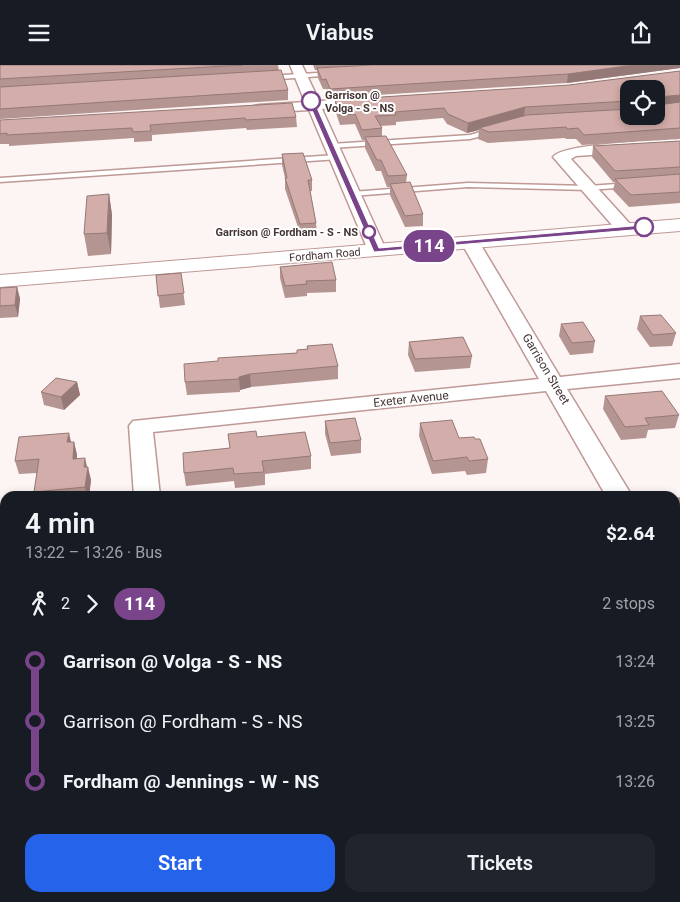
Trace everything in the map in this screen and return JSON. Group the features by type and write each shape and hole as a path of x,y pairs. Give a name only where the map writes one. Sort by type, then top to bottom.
{"street":[{"path":"298,70 377,250"},
{"path":"243,110 384,101"},
{"path":"625,229 560,157 574,152 680,144"},
{"name":"Fordham Road","path":"0,281 680,225"},
{"name":"Garrison Street","path":"470,242 617,491"},
{"name":"Exeter Avenue","path":"146,491 141,426 680,371"}],"lane":[{"path":"262,78 298,70 340,73"},
{"path":"0,180 470,137 506,127"},
{"path":"352,194 468,185 588,187 644,184"}],"building":[{"path":"0,65 243,65 0,79"},
{"path":"372,65 634,65 568,74 330,89 326,79 322,80 317,68"},
{"path":"281,70 288,90 0,109 0,87"},
{"path":"680,71 680,95 665,96 665,80 620,80 620,102 525,107 468,123 448,114 444,108 395,112 396,115 375,116 382,128 362,130 355,114 340,115 335,100 569,85"},
{"path":"680,102 680,128 584,135 578,128 568,129 566,127 489,132 479,128 527,115 620,110 620,125 665,125 665,104"},
{"path":"292,103 296,117 246,120 245,118 150,125 151,131 133,132 132,128 0,134 0,120"},
{"path":"386,136 407,175 388,176 381,160 377,160 365,137"},
{"path":"680,141 680,167 615,171 593,146"},
{"path":"303,153 312,180 308,180 316,223 300,224 285,178 287,178 282,154"},
{"path":"680,174 680,192 631,195 615,179"},
{"path":"410,182 423,214 405,216 390,184"},
{"path":"109,194 107,233 84,234 87,196"},
{"path":"332,262 336,280 306,281 307,284 285,286 280,267"},
{"path":"181,273 184,293 158,296 156,275"},
{"path":"17,287 15,305 0,306 0,288"},
{"path":"661,315 676,333 653,335 640,316"},
{"path":"583,322 595,341 572,343 561,324"},
{"path":"463,337 472,356 415,359 409,342"},
{"path":"332,344 338,366 250,374 239,377 239,379 185,382 184,364 218,361 218,358 297,353 297,350 308,349 307,346"},
{"path":"56,378 77,382 61,397 41,392"},
{"path":"662,391 679,415 645,418 649,425 625,427 605,396"},
{"path":"355,418 361,440 330,443 325,421"},
{"path":"452,420 459,438 474,437 475,439 480,439 488,459 469,461 467,457 433,461 420,423"},
{"path":"256,431 257,437 305,432 311,456 262,461 264,472 234,474 233,468 184,473 183,453 230,448 228,434"},
{"path":"69,433 67,442 74,442 73,459 85,458 84,467 88,467 85,487 34,491 39,459 15,461 19,437"}],"bus line":[{"name":"114","path":"311,101 377,250 644,227"}],"place":[{"name":"Garrison @ Volga - S - NS","path":"311,101"},
{"name":"Garrison @ Fordham - S - NS","path":"369,232"}]}
